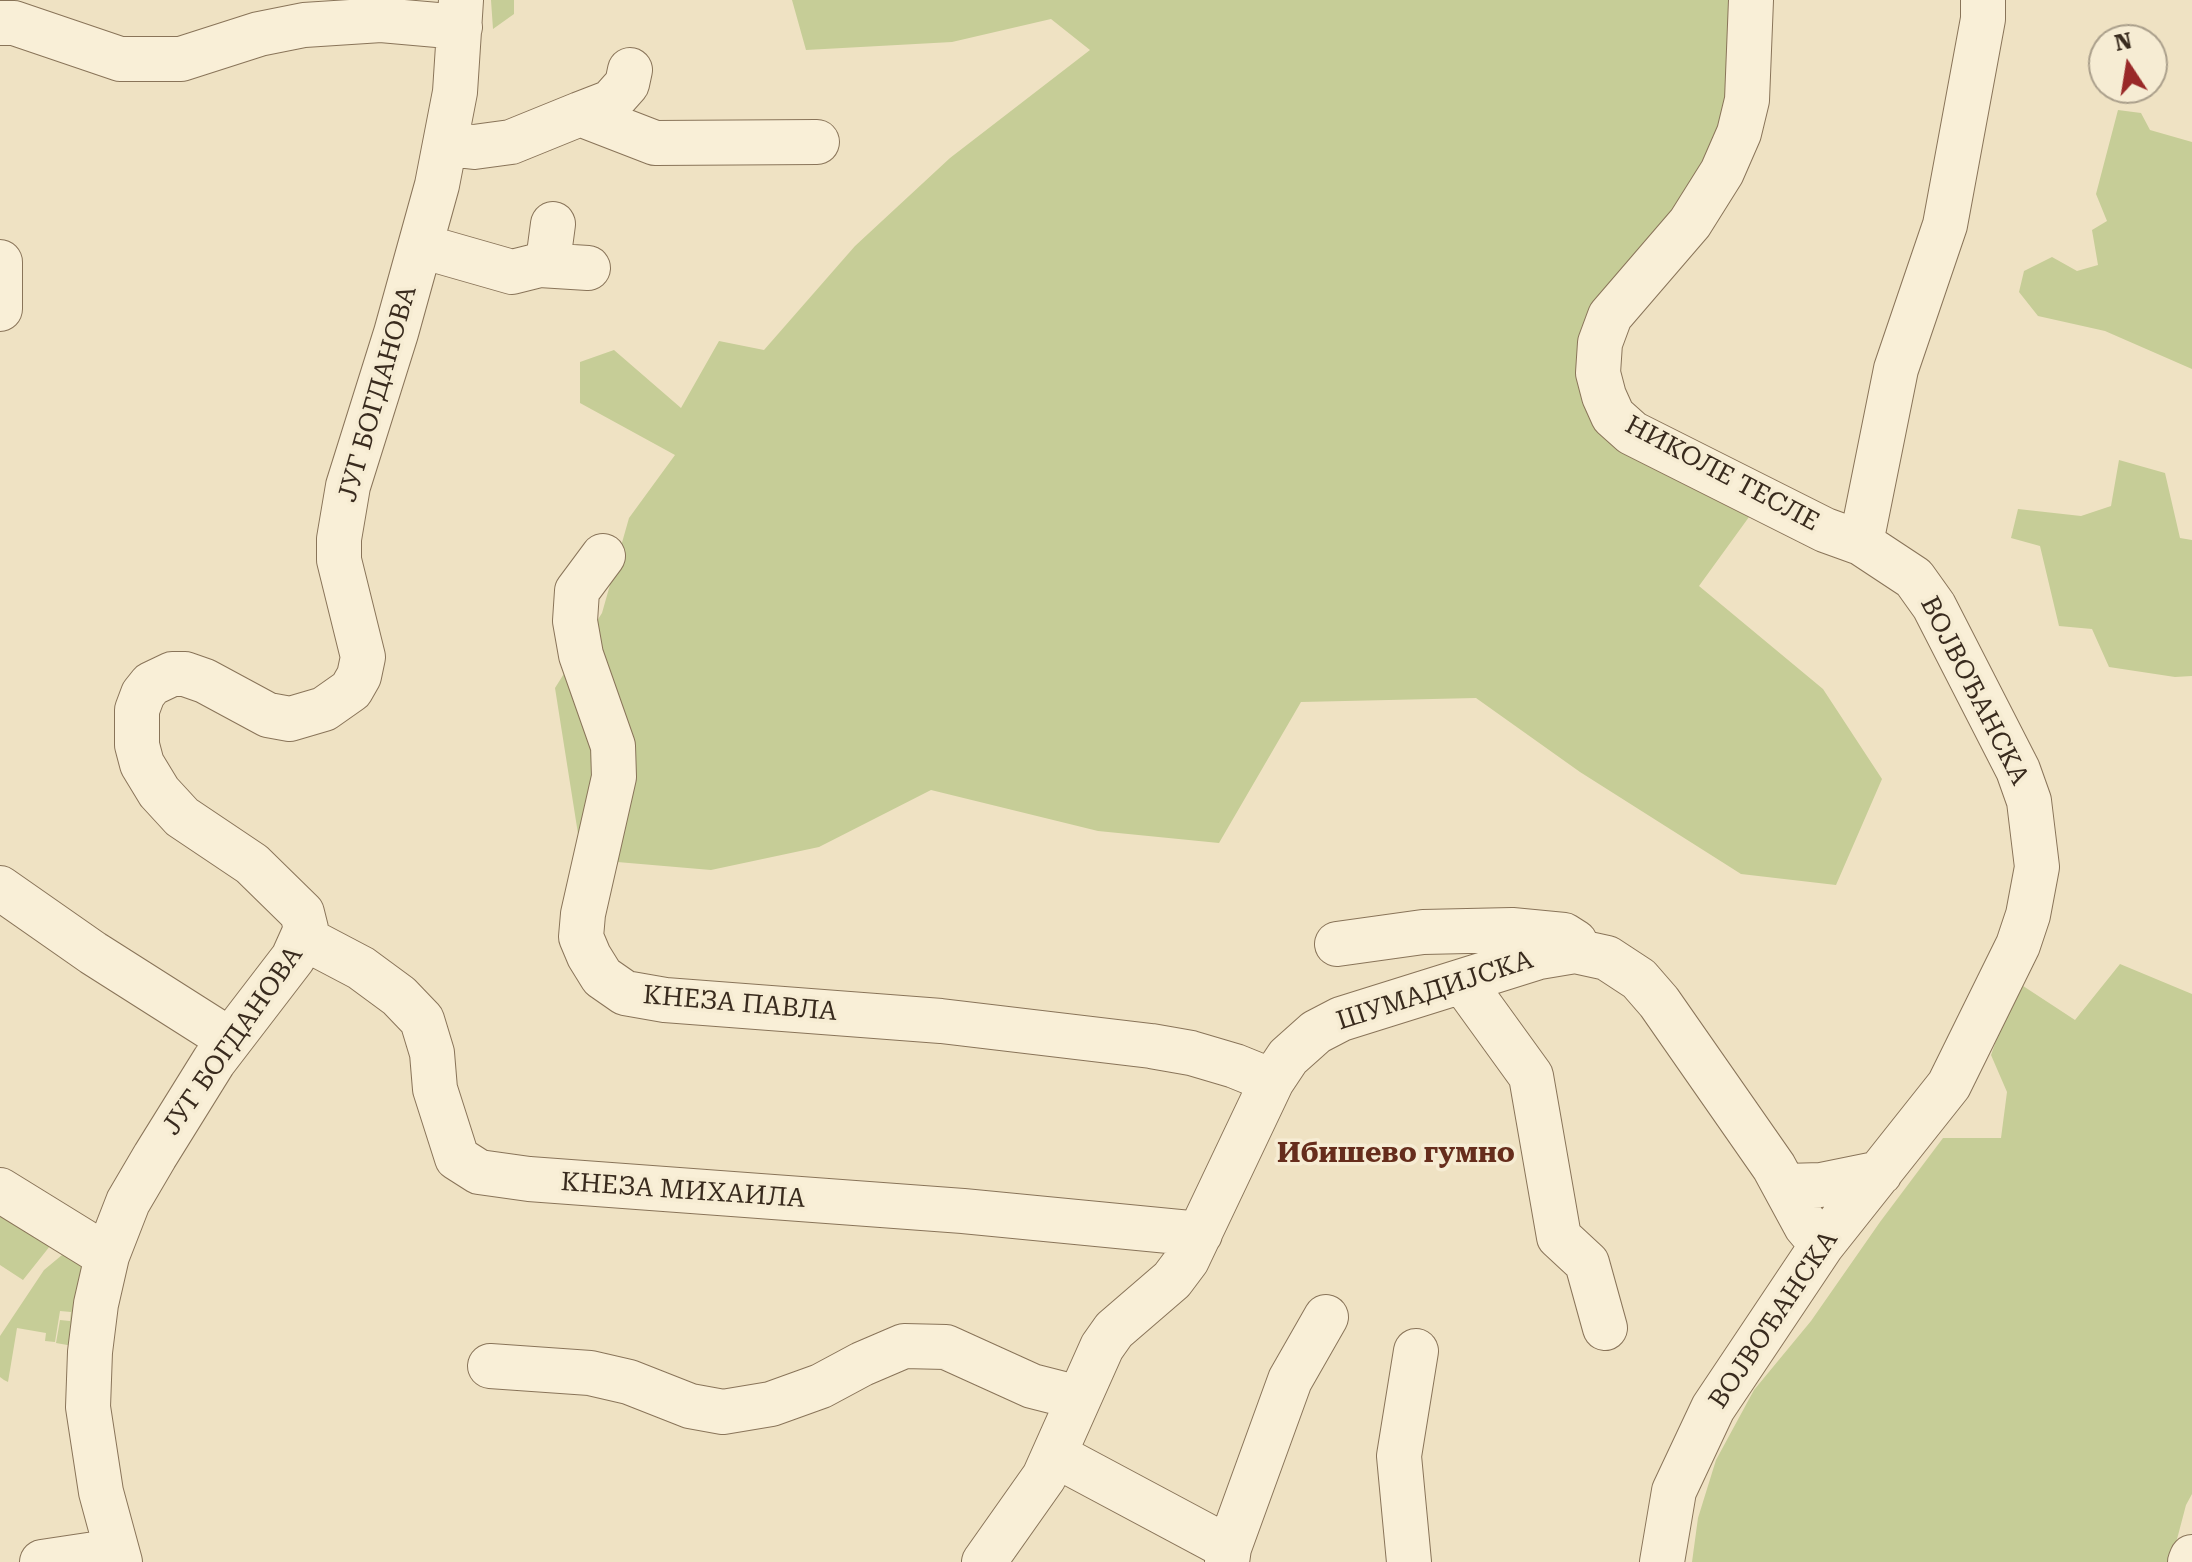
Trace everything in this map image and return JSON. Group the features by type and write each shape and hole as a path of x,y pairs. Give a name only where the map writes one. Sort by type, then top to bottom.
{"street":[{"name":"НИКОЛЕ ТЕСЛЕ","path":"1751,0 1747,100 1739,133 1722,172 1690,223 1610,316 1600,343 1598,373 1613,416 1632,433 1825,530 1861,543"},
{"path":"1861,543 1896,369 1945,225 1983,19 1983,0"},
{"path":"0,23 14,23 120,59 181,59 259,34 304,25 460,13"},
{"name":"ЈУГ БОГДАНОВА","path":"118,1557 101,1492 88,1407 94,1316 107,1256 128,1202 207,1073 274,985 304,938 306,929 302,913 252,864 182,817 159,792 142,764 137,745 137,710 151,684 172,674 185,674 205,681 268,715 290,719 324,709 351,690 359,676 363,657 339,560 339,539 348,486 421,246 447,144 455,92 460,13"},
{"path":"447,144 474,147 511,142 611,102 627,84 630,70"},
{"path":"580,114 655,143 817,142"},
{"path":"540,265 549,254 553,224"},
{"path":"421,246 512,272 540,265 588,268"},
{"path":"0,262 0,309"},
{"name":"ВОЈВОЂАНСКА","path":"1662,1562 1674,1491 1713,1408 1822,1245 1949,1085 2018,945 2028,915 2037,867 2029,801 2018,770 1934,606 1914,578 1861,543"},
{"name":"КНЕЗА ПАВЛА","path":"603,556 577,591 575,621 581,655 613,746 614,777 581,937 602,977 625,993 665,1000 941,1021 1151,1046 1191,1053 1272,1081"},
{"path":"0,888 93,953 230,1040"},
{"path":"1337,944 1423,932 1512,930 1564,935 1624,967 1659,1002 1735,1109 1786,1186 1806,1226 1822,1245"},
{"name":"КНЕЗА МИХАИЛА","path":"304,938 361,968 399,996 422,1020 432,1053 435,1089 457,1158 479,1172 529,1179 963,1211 1200,1234"},
{"name":"ШУМАДИЈСКА","path":"984,1562 1032,1497 1055,1455 1102,1347 1114,1330 1180,1271 1272,1081 1288,1057 1304,1041 1328,1025 1539,957 1575,951 1591,952"},
{"path":"1463,982 1531,1076 1559,1237 1587,1263 1605,1328"},
{"path":"1786,1186 1821,1185 1880,1173"},
{"path":"0,1190 107,1256"},
{"path":"1055,1455 1228,1555 1290,1380 1326,1317"},
{"path":"490,1366 590,1373 629,1382 690,1406 723,1412 771,1404 821,1386 904,1346 946,1347 1032,1386 1079,1398"},
{"path":"1409,1562 1399,1456 1416,1351"},
{"path":"42,1562 118,1557"}],"green space":[{"path":"491,0 514,0 514,14 493,29"},
{"path":"792,0 1746,0 1755,119 1593,338 1625,433 1749,517 1699,586 1823,689 1882,779 1836,885 1741,874 1580,772 1476,698 1301,702 1219,843 1098,831 931,790 819,847 711,870 582,859 555,688 602,613 629,518 675,455 580,403 580,362 614,350 681,408 719,341 764,350 855,246 950,158 1090,50 1051,19 952,42 806,50"},
{"path":"2118,110 2141,113 2150,130 2192,142 2192,369 2105,331 2038,316 2019,292 2024,271 2052,257 2077,271 2098,265 2092,230 2107,221 2096,194"},
{"path":"2119,460 2165,473 2180,538 2192,540 2192,676 2175,677 2109,667 2092,629 2059,626 2040,546 2011,538 2018,509 2081,516 2111,506"},
{"path":"2120,964 2192,994 2192,1494 2186,1505 2171,1562 1692,1562 1698,1518 1716,1460 1754,1390 1811,1321 1943,1138 2001,1138 2007,1092 1991,1055 2017,982 2075,1020"},
{"path":"0,1208 50,1246 23,1280 0,1265"},
{"path":"68,1250 84,1261 73,1346 56,1343 60,1320 70,1321 71,1312 60,1311 55,1342 45,1341 46,1333 17,1328 8,1382 0,1377 0,1336 44,1270"}],"district":[{"name":"Ибишево гумно","path":"1396,1154"}]}
